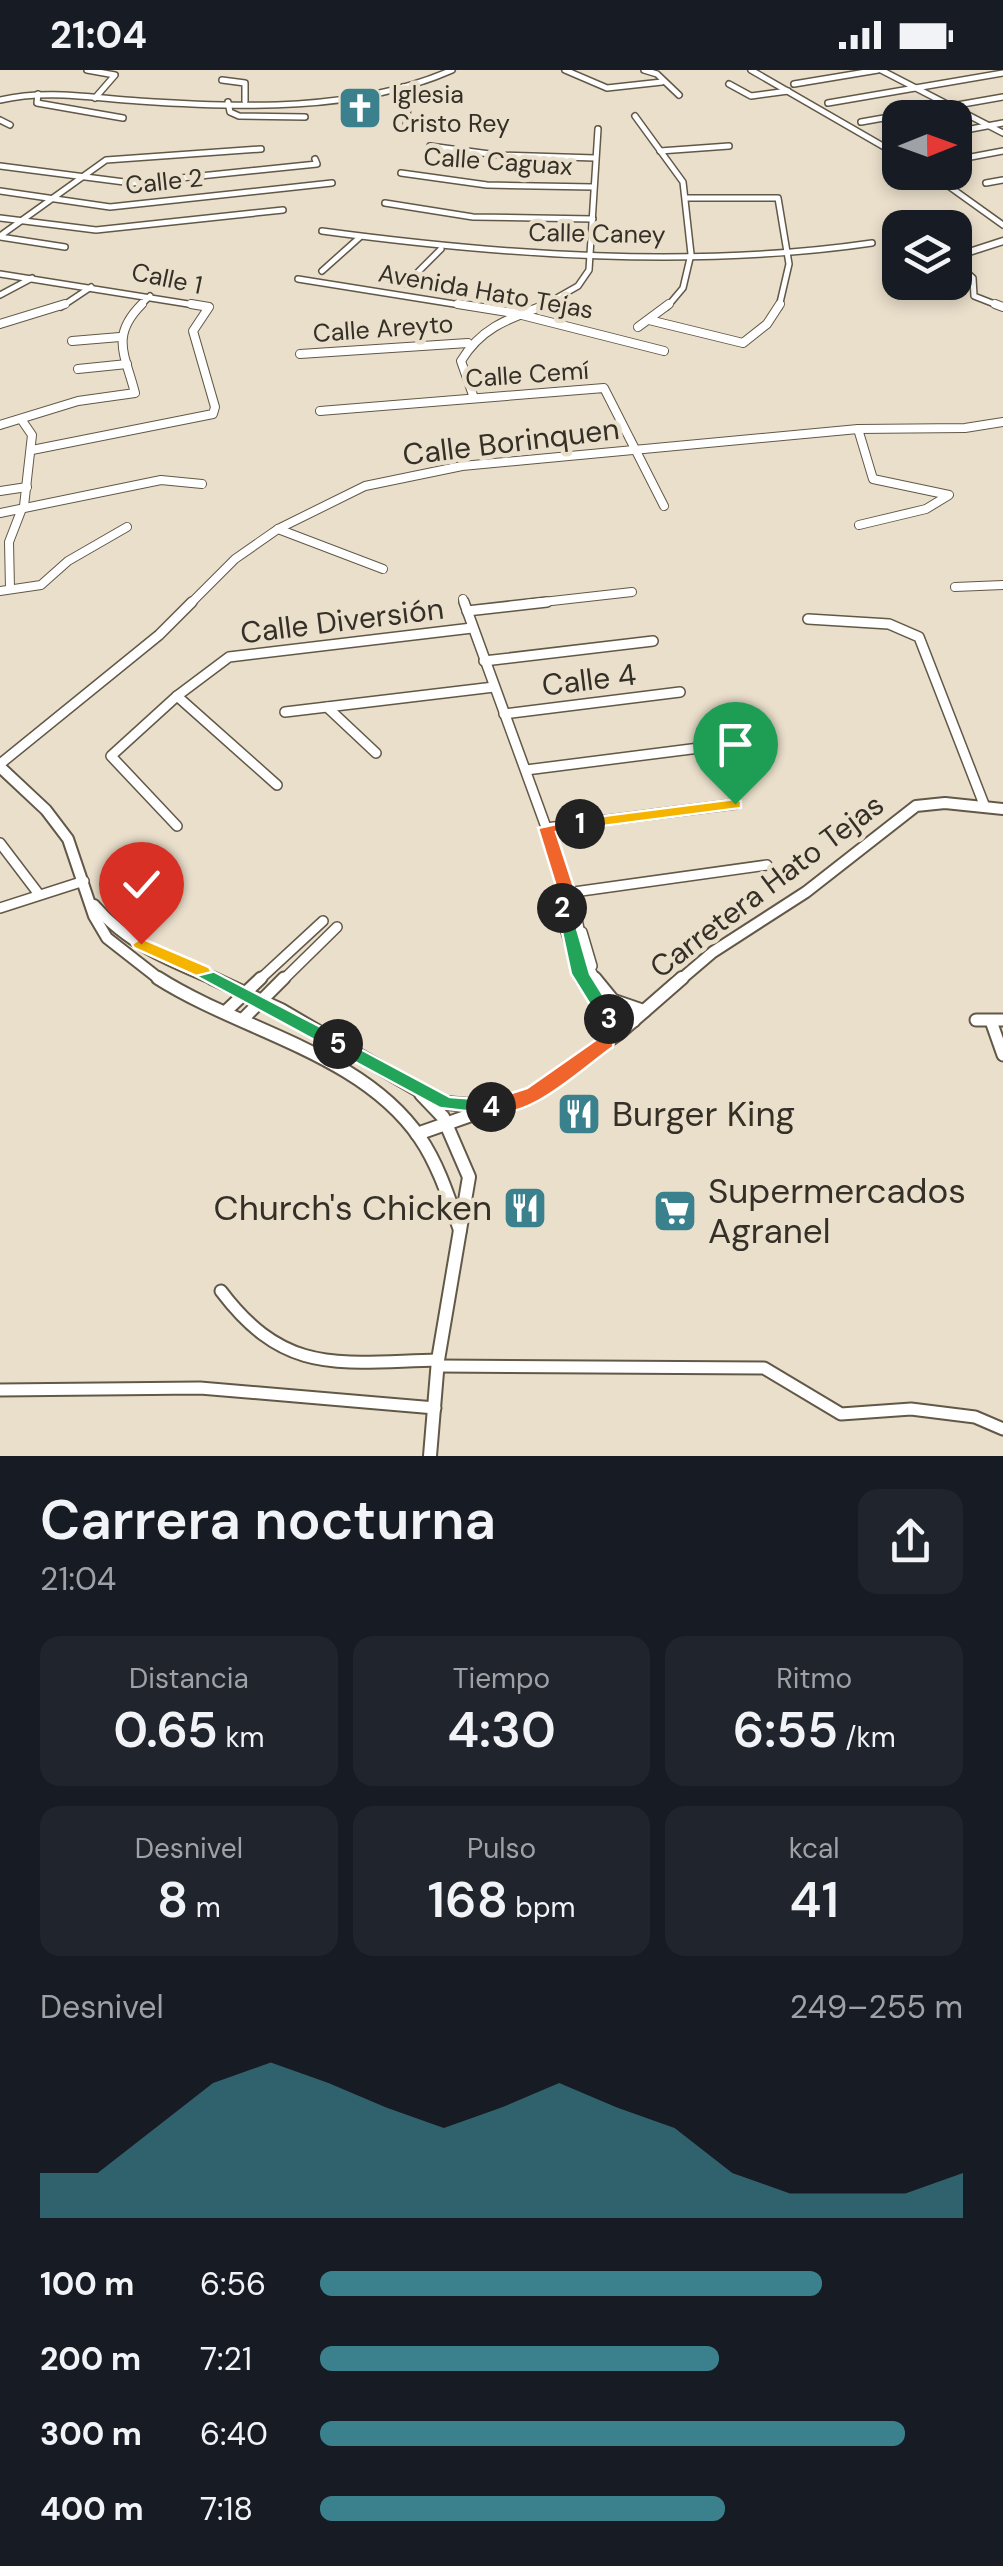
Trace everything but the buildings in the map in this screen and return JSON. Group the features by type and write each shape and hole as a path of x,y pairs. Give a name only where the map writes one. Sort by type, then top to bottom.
{"street":[{"path":"87,70 115,75 95,98"},
{"path":"0,100 38,94 228,102 350,96 431,82 452,70"},
{"path":"567,70 579,70"},
{"path":"567,70 607,88 662,82"},
{"path":"644,70 678,95"},
{"path":"751,70 882,146"},
{"path":"794,84 883,70 943,100"},
{"path":"828,103 1003,73"},
{"path":"222,80 245,84 245,101"},
{"path":"730,84 751,96 788,91"},
{"path":"403,87 409,94 406,128"},
{"path":"38,94 34,100 38,103 124,118"},
{"path":"972,103 1003,97"},
{"path":"228,102 230,112 239,116 305,117"},
{"path":"635,116 683,182 691,254 683,288 638,327"},
{"path":"972,116 1003,129"},
{"path":"861,122 882,118"},
{"path":"0,120 10,125"},
{"path":"972,129 990,125"},
{"path":"474,398 461,361 468,343 486,327 514,313 544,306 572,290 589,271 598,129"},
{"path":"430,146 497,155 596,158"},
{"path":"660,151 729,146"},
{"path":"158,148 162,158"},
{"path":"0,236 106,160 262,149"},
{"path":"972,157 1003,151"},
{"path":"0,166 132,183 317,164 314,160"},
{"name":"Calle Caguax","path":"401,173 487,185 593,187"},
{"path":"986,183 1003,180"},
{"name":"Calle 2","path":"0,191 110,206 332,183"},
{"path":"954,190 1003,225"},
{"path":"649,320 730,342 752,340 787,297 791,282 778,198 686,198"},
{"path":"385,203 473,216 593,219"},
{"name":"Calle 1","path":"0,218 96,230 284,210"},
{"name":"Calle Caney","path":"322,231 441,249 593,253 788,255 872,243"},
{"path":"0,236 65,247"},
{"path":"322,271 360,237"},
{"path":"972,251 1003,241"},
{"path":"406,284 441,249"},
{"name":"Calle 1","path":"0,274 209,307 193,331 215,407 213,414 32,450"},
{"path":"972,277 974,296 1003,307"},
{"path":"0,295 32,278"},
{"name":"Avenida Hato Tejas","path":"298,279 514,313 664,352"},
{"path":"0,324 54,311 91,287"},
{"path":"0,425 78,401 134,394 120,337 127,319 150,296"},
{"path":"72,341 120,337"},
{"name":"Calle Areyto","path":"300,354 468,343"},
{"path":"78,369 128,364"},
{"name":"Calle Cemí","path":"320,410 604,388 664,506"},
{"path":"20,418 30,428 32,450 22,509 8,542 5,590 42,584 68,560 128,527"},
{"name":"Calle Borinquen","path":"0,765 72,709 235,559 332,499 410,474 858,430 965,428 1003,422"},
{"path":"858,430 872,479 949,495 926,509 860,525"},
{"path":"0,513 167,480 202,484"},
{"path":"0,491 27,487"},
{"path":"278,529 383,569"},
{"path":"954,587 1003,585"},
{"path":"467,611 632,592"},
{"path":"463,600 582,932 585,959 613,1000 644,1011"},
{"path":"808,620 889,624 919,637 985,807"},
{"name":"Calle Diversión","path":"177,826 111,756 177,696 228,658 472,628"},
{"path":"484,661 653,642"},
{"path":"285,712 494,687"},
{"name":"Calle 4","path":"504,714 680,692"},
{"path":"177,696 277,785"},
{"path":"326,707 376,753"},
{"path":"526,770 707,747"},
{"path":"0,765 68,838 104,936 140,968 369,1091 417,1134 440,1173 460,1230"},
{"name":"Carretera Hato Tejas","path":"417,1134 534,1093 634,1020 713,952 806,892 916,806 945,802 1003,809"},
{"path":"546,828 735,804"},
{"path":"0,843 38,893"},
{"path":"567,893 767,865"},
{"path":"0,908 84,881"},
{"path":"567,893 562,909 580,974 609,1020 606,1042"},
{"path":"92,903 111,926 141,944 263,1001 446,1104 473,1108 508,1105"},
{"path":"225,1012 323,921"},
{"path":"242,1020 336,926"},
{"path":"580,974 593,971"},
{"path":"598,1001 634,1020"},
{"path":"976,1020 997,1020 1003,1054"},
{"path":"416,1089 448,1126 468,1177 438,1363 430,1456"},
{"path":"221,1291 255,1333 288,1352 346,1361 764,1368 842,1414 911,1409 975,1417 1003,1428"},
{"path":"0,1390 200,1388 435,1408"}],"place":[{"name":"Iglesia Cristo Rey","path":"360,108"},
{"name":"Burger King","path":"579,1114"},
{"name":"Church's Chicken","path":"525,1208"},
{"name":"Supermercados Agranel","path":"675,1211"}],"route":[{"path":"141,944 263,1001 446,1104 473,1108 508,1105 534,1093 606,1042 609,1020 580,974 564,925 562,909 567,893 546,828 735,804"}]}
